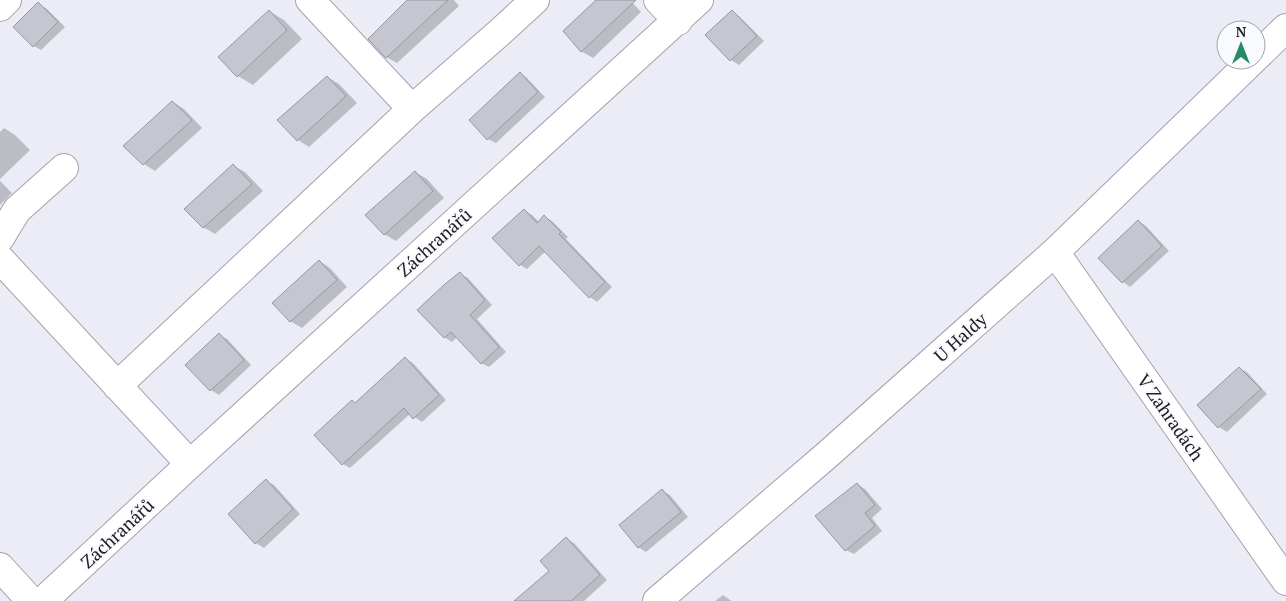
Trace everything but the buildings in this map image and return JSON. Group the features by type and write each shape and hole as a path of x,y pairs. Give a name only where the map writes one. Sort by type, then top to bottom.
{"street":[{"path":"0,7 7,0"},
{"path":"310,0 412,109"},
{"path":"117,386 412,109 534,0"},
{"path":"658,0 678,20"},
{"name":"Záchranářů","path":"43,601 190,464 700,0"},
{"path":"1266,47 1286,28"},
{"name":"U Haldy","path":"657,601 827,455 1055,252 1243,70"},
{"path":"0,238 17,210 64,168"},
{"name":"V Zahradách","path":"1055,252 1286,582"},
{"path":"0,260 190,464"},
{"path":"0,567 31,601"}]}
